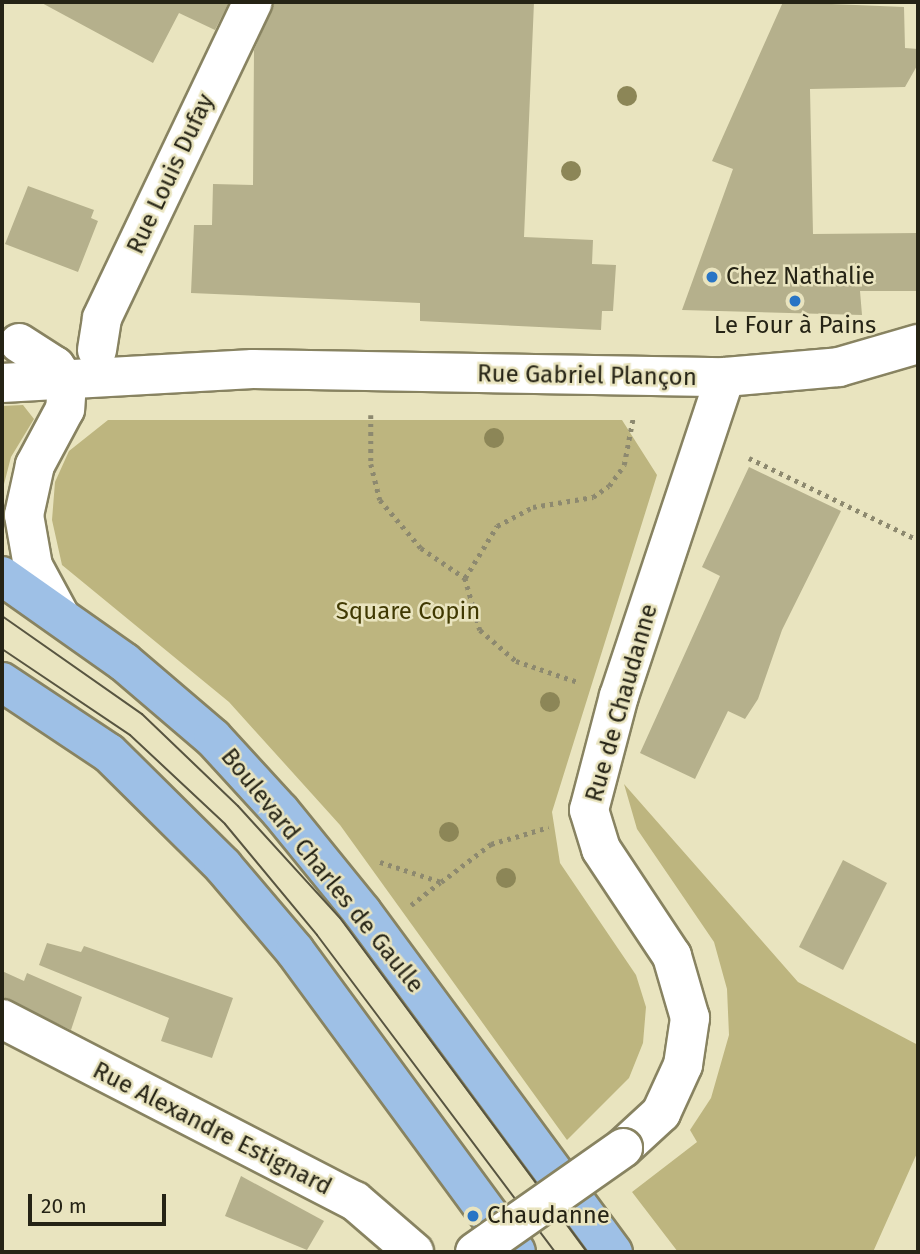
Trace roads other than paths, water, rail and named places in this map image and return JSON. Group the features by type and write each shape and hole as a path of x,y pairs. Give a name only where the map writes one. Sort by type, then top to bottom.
{"main road":[{"name":"Boulevard Charles de Gaulle","path":"2,576 59,614 213,738 280,811 362,912 613,1252"},
{"path":"2,682 109,753 223,866 295,951 516,1252"}],"street":[{"name":"Rue Louis Dufay","path":"97,349 102,318 253,2"},
{"name":"Rue Gabriel Plançon","path":"10,343 97,349 253,369"},
{"path":"10,343 55,366 67,383 65,409 35,466 24,515 33,566 59,614"},
{"name":"Rue Gabriel Plançon","path":"2,383 67,383 253,369 725,377 839,367 918,344"},
{"name":"Rue de Chaudanne","path":"475,1252 623,1148 661,1113 683,1065 690,1018 671,957 601,849 589,810 619,696 725,377"},
{"name":"Rue Alexandre Estignard","path":"2,1020 355,1201 414,1252"}],"tram line":[{"path":"2,616 142,714 238,806 340,918 587,1252"},
{"path":"2,649 130,735 225,824 317,935 555,1252"}],"place":[{"name":"Chez Nathalie","path":"712,277"},
{"name":"Le Four à Pains","path":"795,301"},
{"name":"Chaudanne","path":"473,1216"}],"park label":[{"name":"Square Copin","path":"408,612"}]}
